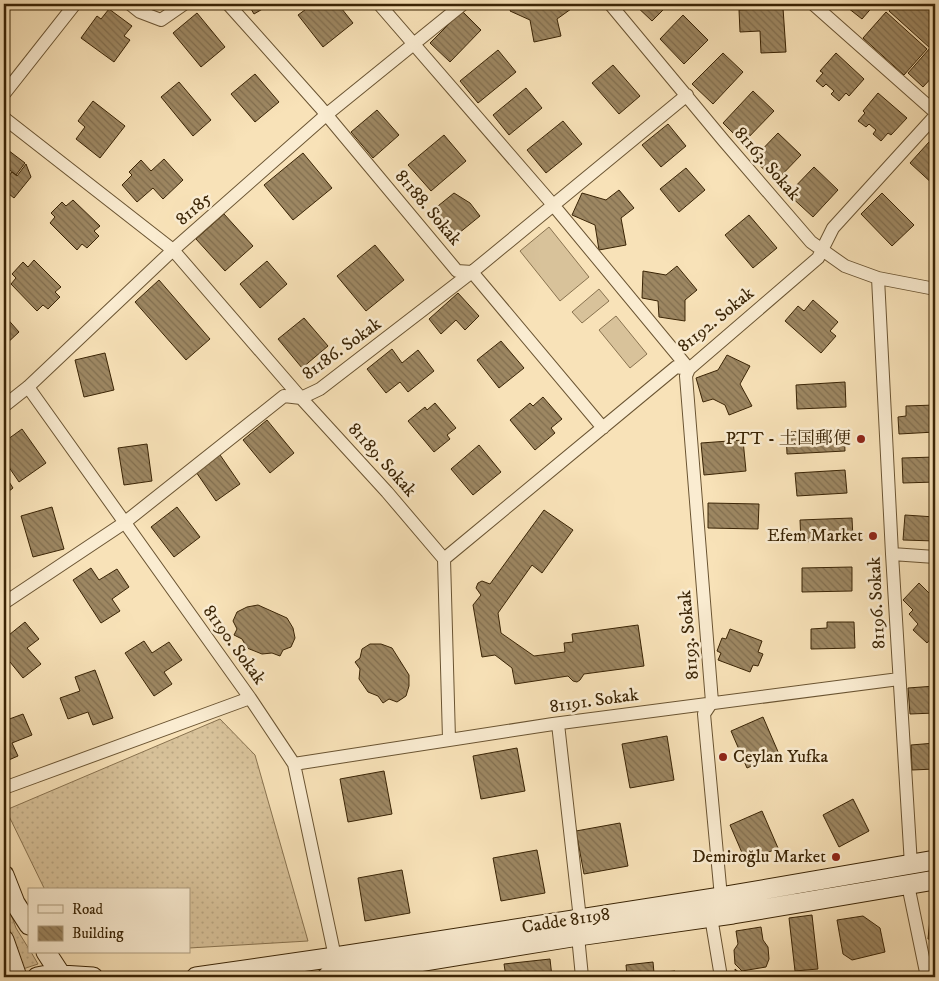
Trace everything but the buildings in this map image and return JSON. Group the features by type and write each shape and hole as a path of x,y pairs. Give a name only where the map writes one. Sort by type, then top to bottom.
{"main road":[{"name":"Cadde 81198","path":"327,977 721,897 935,860"},
{"path":"4,874 15,904 28,924"},
{"name":"Cadde 81198","path":"196,977 335,957 579,927 712,917 935,880"},
{"path":"4,940 17,977"},
{"path":"47,954 63,976"},
{"path":"37,977 52,974 93,977"}],"street":[{"path":"4,94 75,4"},
{"path":"130,4 140,12 161,20 184,4"},
{"name":"81188. Sokak","path":"228,4 326,115 457,271 472,272 604,428"},
{"path":"379,4 554,206 689,369"},
{"name":"81185","path":"4,406 28,387 174,250 326,115 463,4"},
{"name":"81163. Sokak","path":"610,4 811,242 845,266 878,278 935,289"},
{"path":"813,4 935,112"},
{"name":"81186. Sokak","path":"4,603 124,523 284,396 301,398 320,389 472,272 687,95"},
{"name":"81192. Sokak","path":"444,559 676,367 689,369 818,258 834,228 935,116"},
{"name":"81189. Sokak","path":"4,118 174,250 301,398 381,485 444,559"},
{"name":"81196. Sokak","path":"878,278 899,679 911,865"},
{"name":"81193. Sokak","path":"689,369 686,376 712,702 704,714 721,897"},
{"name":"81190. Sokak","path":"28,387 250,698 294,764 335,957"},
{"path":"892,554 935,557"},
{"path":"444,559 449,739"},
{"name":"81191. Sokak","path":"294,764 449,739 712,702 899,679"},
{"path":"4,788 250,698"},
{"path":"558,724 579,927 582,977"},
{"path":"908,885 927,977"},
{"path":"712,917 721,977"}],"shaded area":[{"path":"549,227 589,277 560,301 520,251"},
{"path":"599,289 609,301 582,323 572,312"},
{"path":"616,316 647,354 630,368 599,330"},
{"path":"220,719 255,755 308,941 190,948 190,888 44,888 6,810"},
{"path":"4,895 16,928 28,947 28,954 32,954 38,964 23,969 4,912"}],"place":[{"name":"PTT - 土国郵便","path":"861,439"},
{"name":"Efem Market","path":"873,536"},
{"name":"Ceylan Yufka","path":"723,757"},
{"name":"Demiroğlu Market","path":"836,857"}]}
